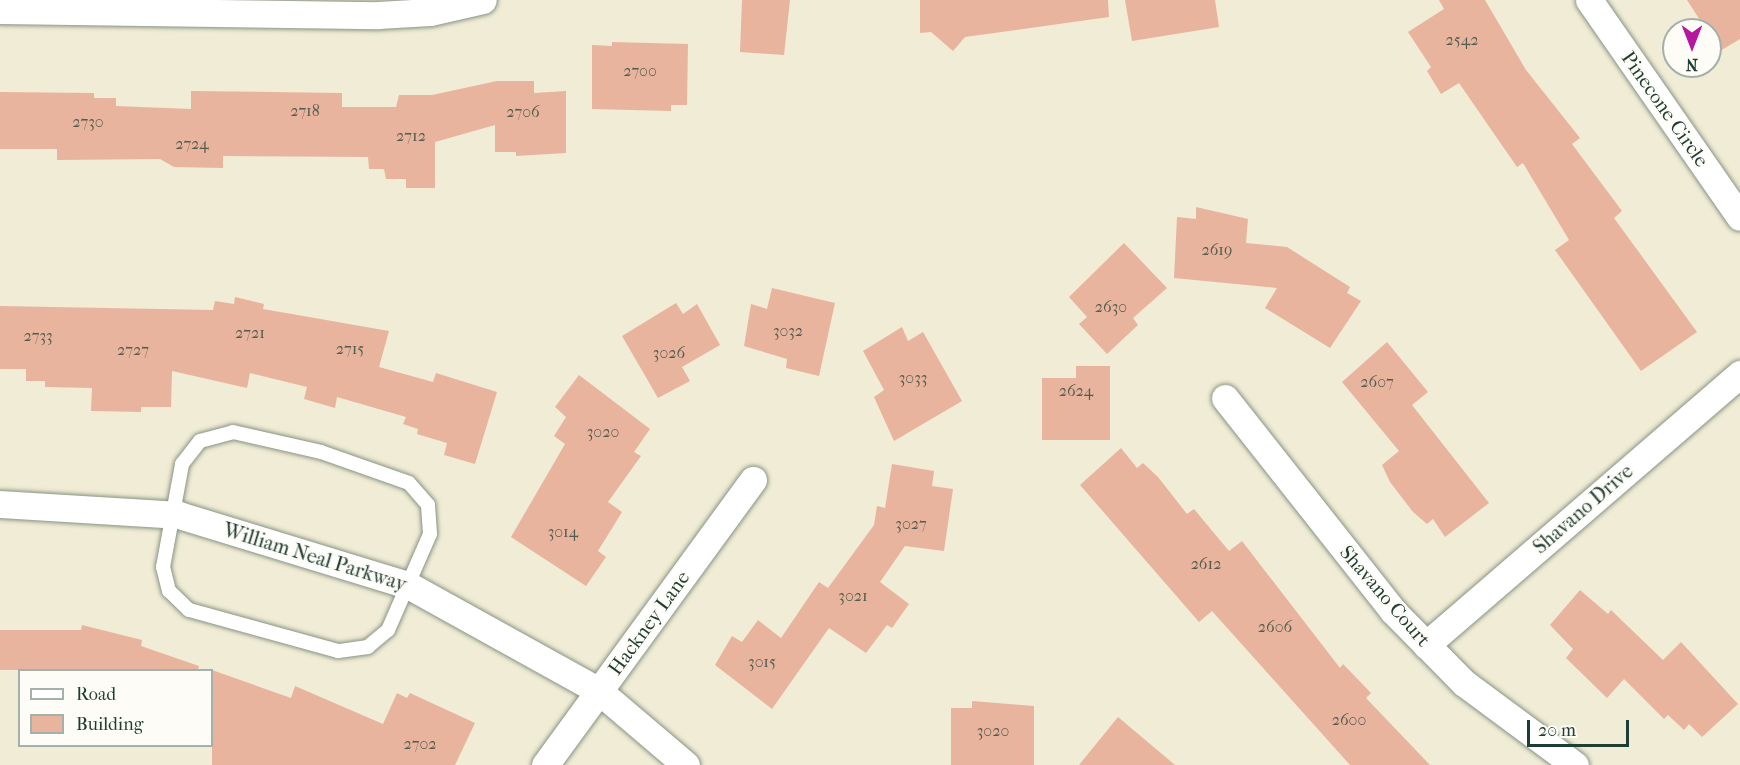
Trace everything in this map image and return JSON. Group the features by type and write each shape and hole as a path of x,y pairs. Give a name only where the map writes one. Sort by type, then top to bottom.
{"street":[{"path":"0,10 378,15 430,12 483,0"},
{"name":"Pinecone Circle","path":"1589,0 1740,217"},
{"name":"Shavano Drive","path":"1426,645 1740,374"},
{"name":"Shavano Court","path":"1225,398 1426,645 1464,683 1575,765"},
{"name":"Hackney Lane","path":"544,765 753,480"},
{"name":"William Neal Parkway","path":"0,504 172,515 408,585 599,691 686,765"}],"lane":[{"path":"233,432 321,452 409,483 429,505 430,534 408,585 388,630 368,647 338,651 189,610 170,591 163,567 182,464 200,441 233,432"}],"building":[{"path":"742,0 790,0 784,55 740,52"},
{"path":"920,0 1108,0 1109,17 965,37 953,51 931,32 920,33"},
{"path":"1125,0 1215,0 1219,27 1132,41"},
{"path":"1439,0 1485,0 1526,70 1580,138 1572,144 1622,211 1614,218 1697,332 1641,371 1555,250 1569,240 1523,163 1517,167 1459,83 1441,94 1427,71 1431,67 1408,32 1444,9"},
{"path":"1687,0 1740,0 1740,39 1722,50 1722,18 1699,18"},
{"path":"612,42 688,44 687,105 671,105 671,111 592,109 592,45 612,46"},
{"path":"497,81 534,81 534,93 566,91 566,153 516,156 516,152 495,152 495,125 435,142 435,188 406,188 406,179 386,179 384,169 369,169 368,157 223,156 223,168 174,167 160,159 57,160 57,149 0,149 0,92 94,93 94,98 116,98 116,106 191,109 191,91 342,93 342,107 396,107 399,95 432,95"},
{"path":"1196,207 1248,219 1246,243 1287,247 1350,287 1347,293 1361,301 1330,348 1265,308 1277,288 1174,278 1177,217 1196,219"},
{"path":"1124,243 1167,288 1133,318 1138,325 1107,354 1079,324 1087,317 1069,297"},
{"path":"772,288 835,303 819,376 786,368 787,359 744,346 751,304 767,309"},
{"path":"235,297 264,304 263,309 389,331 379,367 433,382 436,373 497,392 475,464 444,455 447,443 417,434 418,429 403,424 406,417 337,397 335,408 304,399 307,387 250,373 247,388 172,371 171,407 141,407 141,412 91,411 92,388 45,387 45,381 26,381 26,369 0,369 0,306 213,310 215,301 234,304"},
{"path":"676,303 683,314 697,304 720,345 682,367 690,381 658,398 622,336"},
{"path":"902,327 908,341 923,332 962,401 894,441 874,397 884,390 863,351"},
{"path":"1387,342 1428,392 1412,405 1489,503 1445,537 1433,519 1427,524 1413,512 1390,482 1382,465 1399,451 1342,382"},
{"path":"1076,366 1110,366 1110,440 1042,440 1042,378 1076,378"},
{"path":"579,375 650,429 634,452 641,456 608,502 622,512 598,551 606,557 586,586 511,537 565,444 554,436 566,417 555,407"},
{"path":"1121,448 1137,468 1143,463 1158,477 1187,514 1194,509 1229,551 1242,541 1340,668 1343,664 1371,693 1366,698 1430,765 1350,765 1212,611 1199,622 1080,485"},
{"path":"892,464 934,471 932,486 953,489 944,551 905,546 880,582 909,604 892,628 887,625 866,653 829,628 772,709 715,665 732,636 742,642 758,620 781,638 819,582 828,588 874,525 877,506 885,508"},
{"path":"1580,590 1608,614 1611,610 1663,660 1681,642 1738,704 1702,737 1689,724 1684,730 1668,715 1664,719 1624,679 1607,698 1566,658 1573,649 1550,625"},
{"path":"82,625 142,640 141,646 199,666 198,669 0,670 0,630 81,630"},
{"path":"213,670 291,698 295,686 383,724 397,693 407,698 410,693 475,723 455,765 212,765"},
{"path":"972,701 1034,706 1034,765 951,765 951,708 972,708"},
{"path":"1118,717 1175,765 1079,765"}]}
